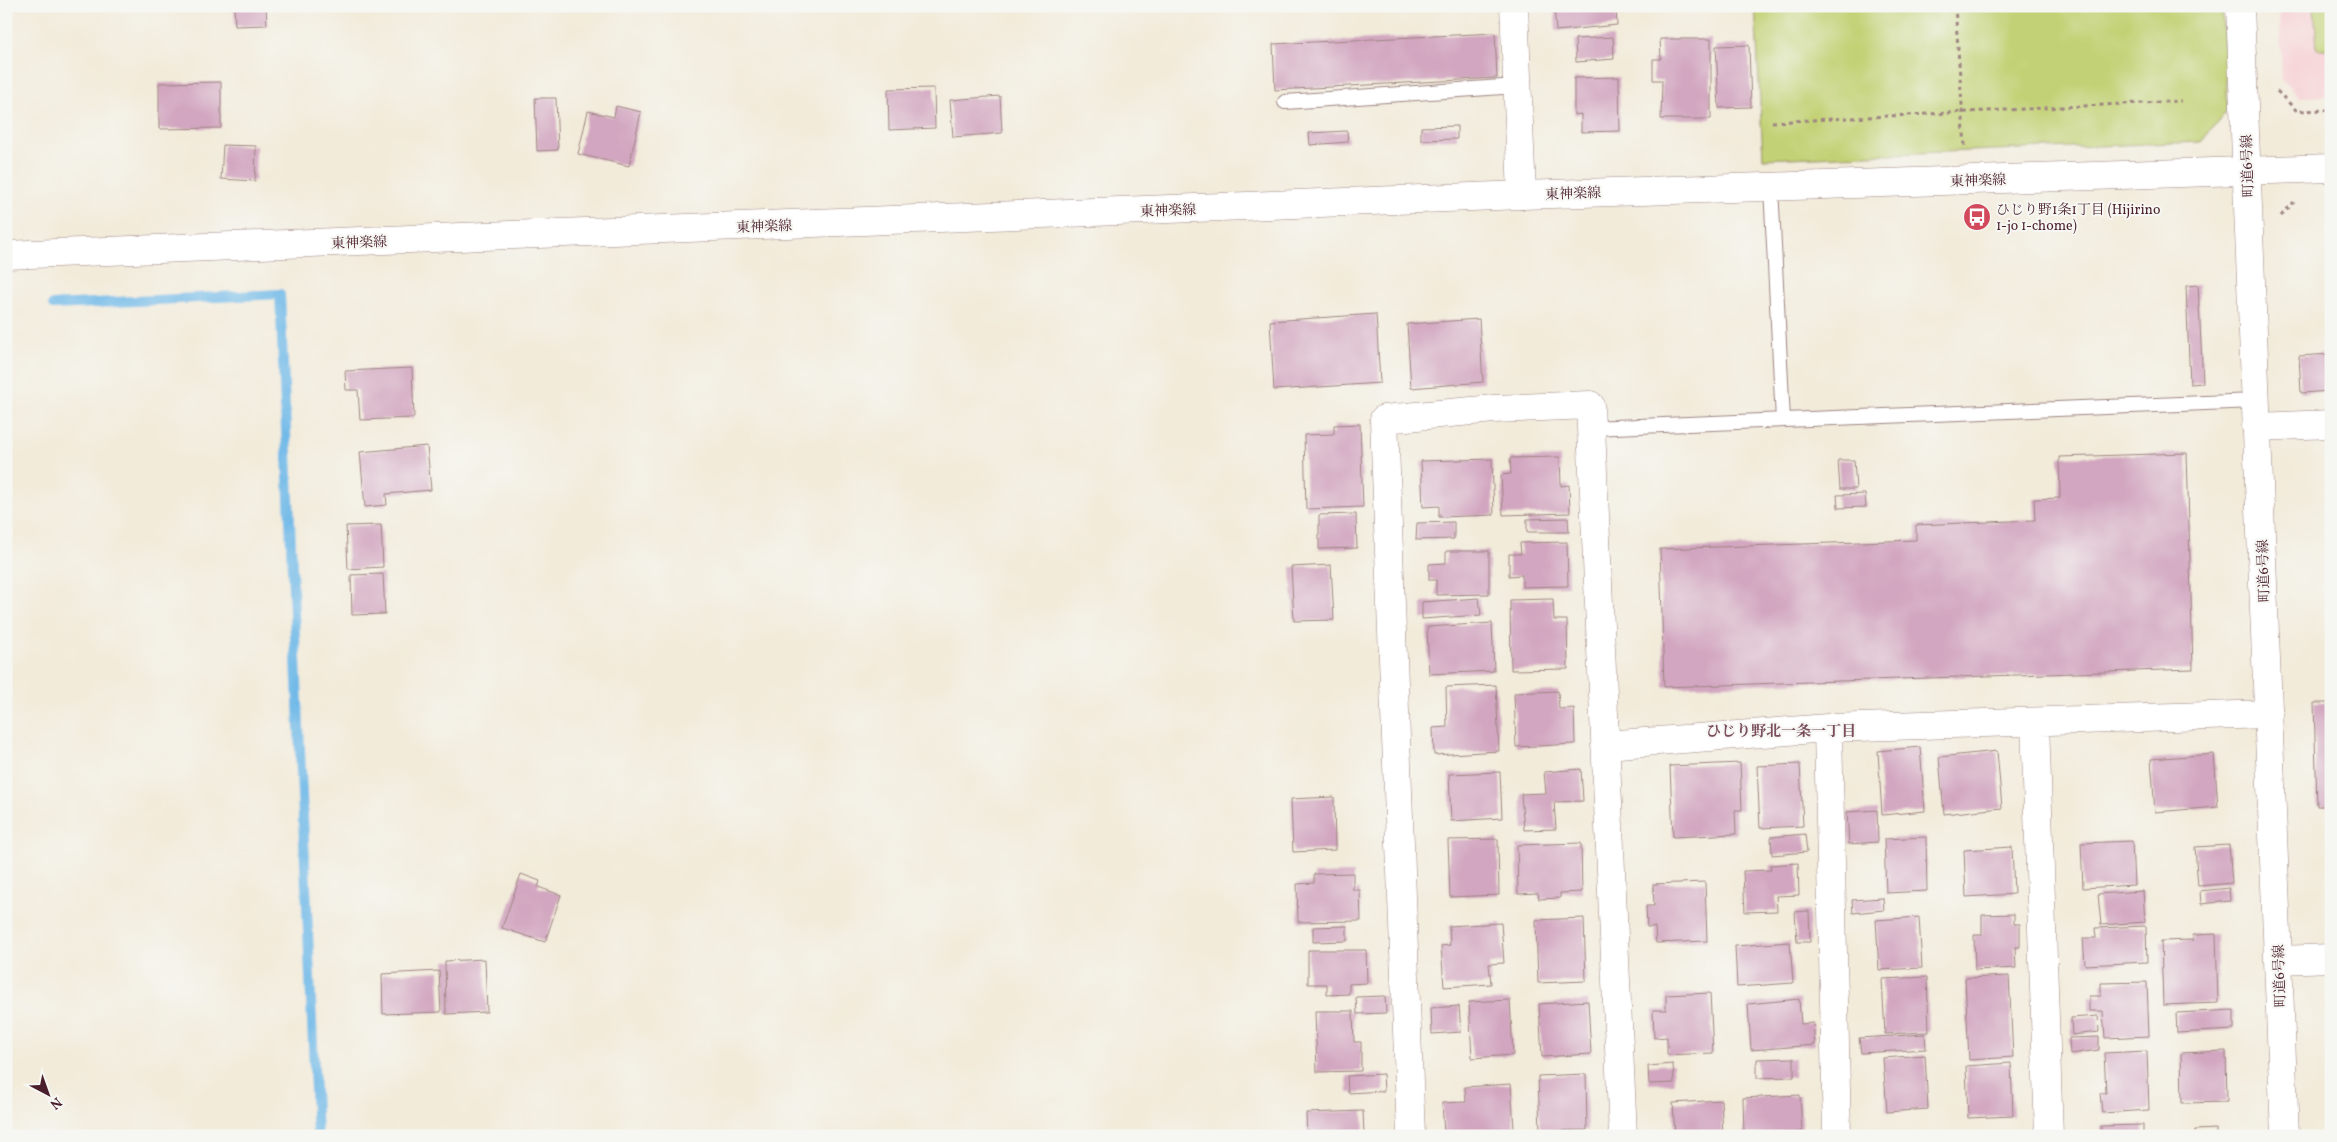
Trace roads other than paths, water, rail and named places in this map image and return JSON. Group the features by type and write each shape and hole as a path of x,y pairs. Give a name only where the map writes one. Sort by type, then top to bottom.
{"street":[{"path":"1514,6 1522,195"},
{"name":"町道6号線","path":"2240,6 2285,1136"},
{"name":"東神楽線","path":"6,256 1522,195 2331,168"},
{"path":"1411,1136 1384,419 1494,409 1590,405 1623,1136"},
{"path":"2256,414 2331,424"},
{"path":"1605,745 1828,728 2269,714"},
{"path":"2035,722 2049,1136"},
{"path":"1828,728 1836,1136"},
{"path":"2278,960 2331,958"}],"lane":[{"path":"1285,102 1517,86"},
{"path":"1771,187 1783,420"},
{"path":"1590,428 1783,420 2256,414"}],"waterway":[{"path":"53,305 280,294 317,1136"}],"place":[{"name":"ひじり野1条1丁目 (Hijirino 1-jo 1-chome)","path":"1977,217"}],"district":[{"name":"ひじり野北一条一丁目","path":"1781,731"}]}
